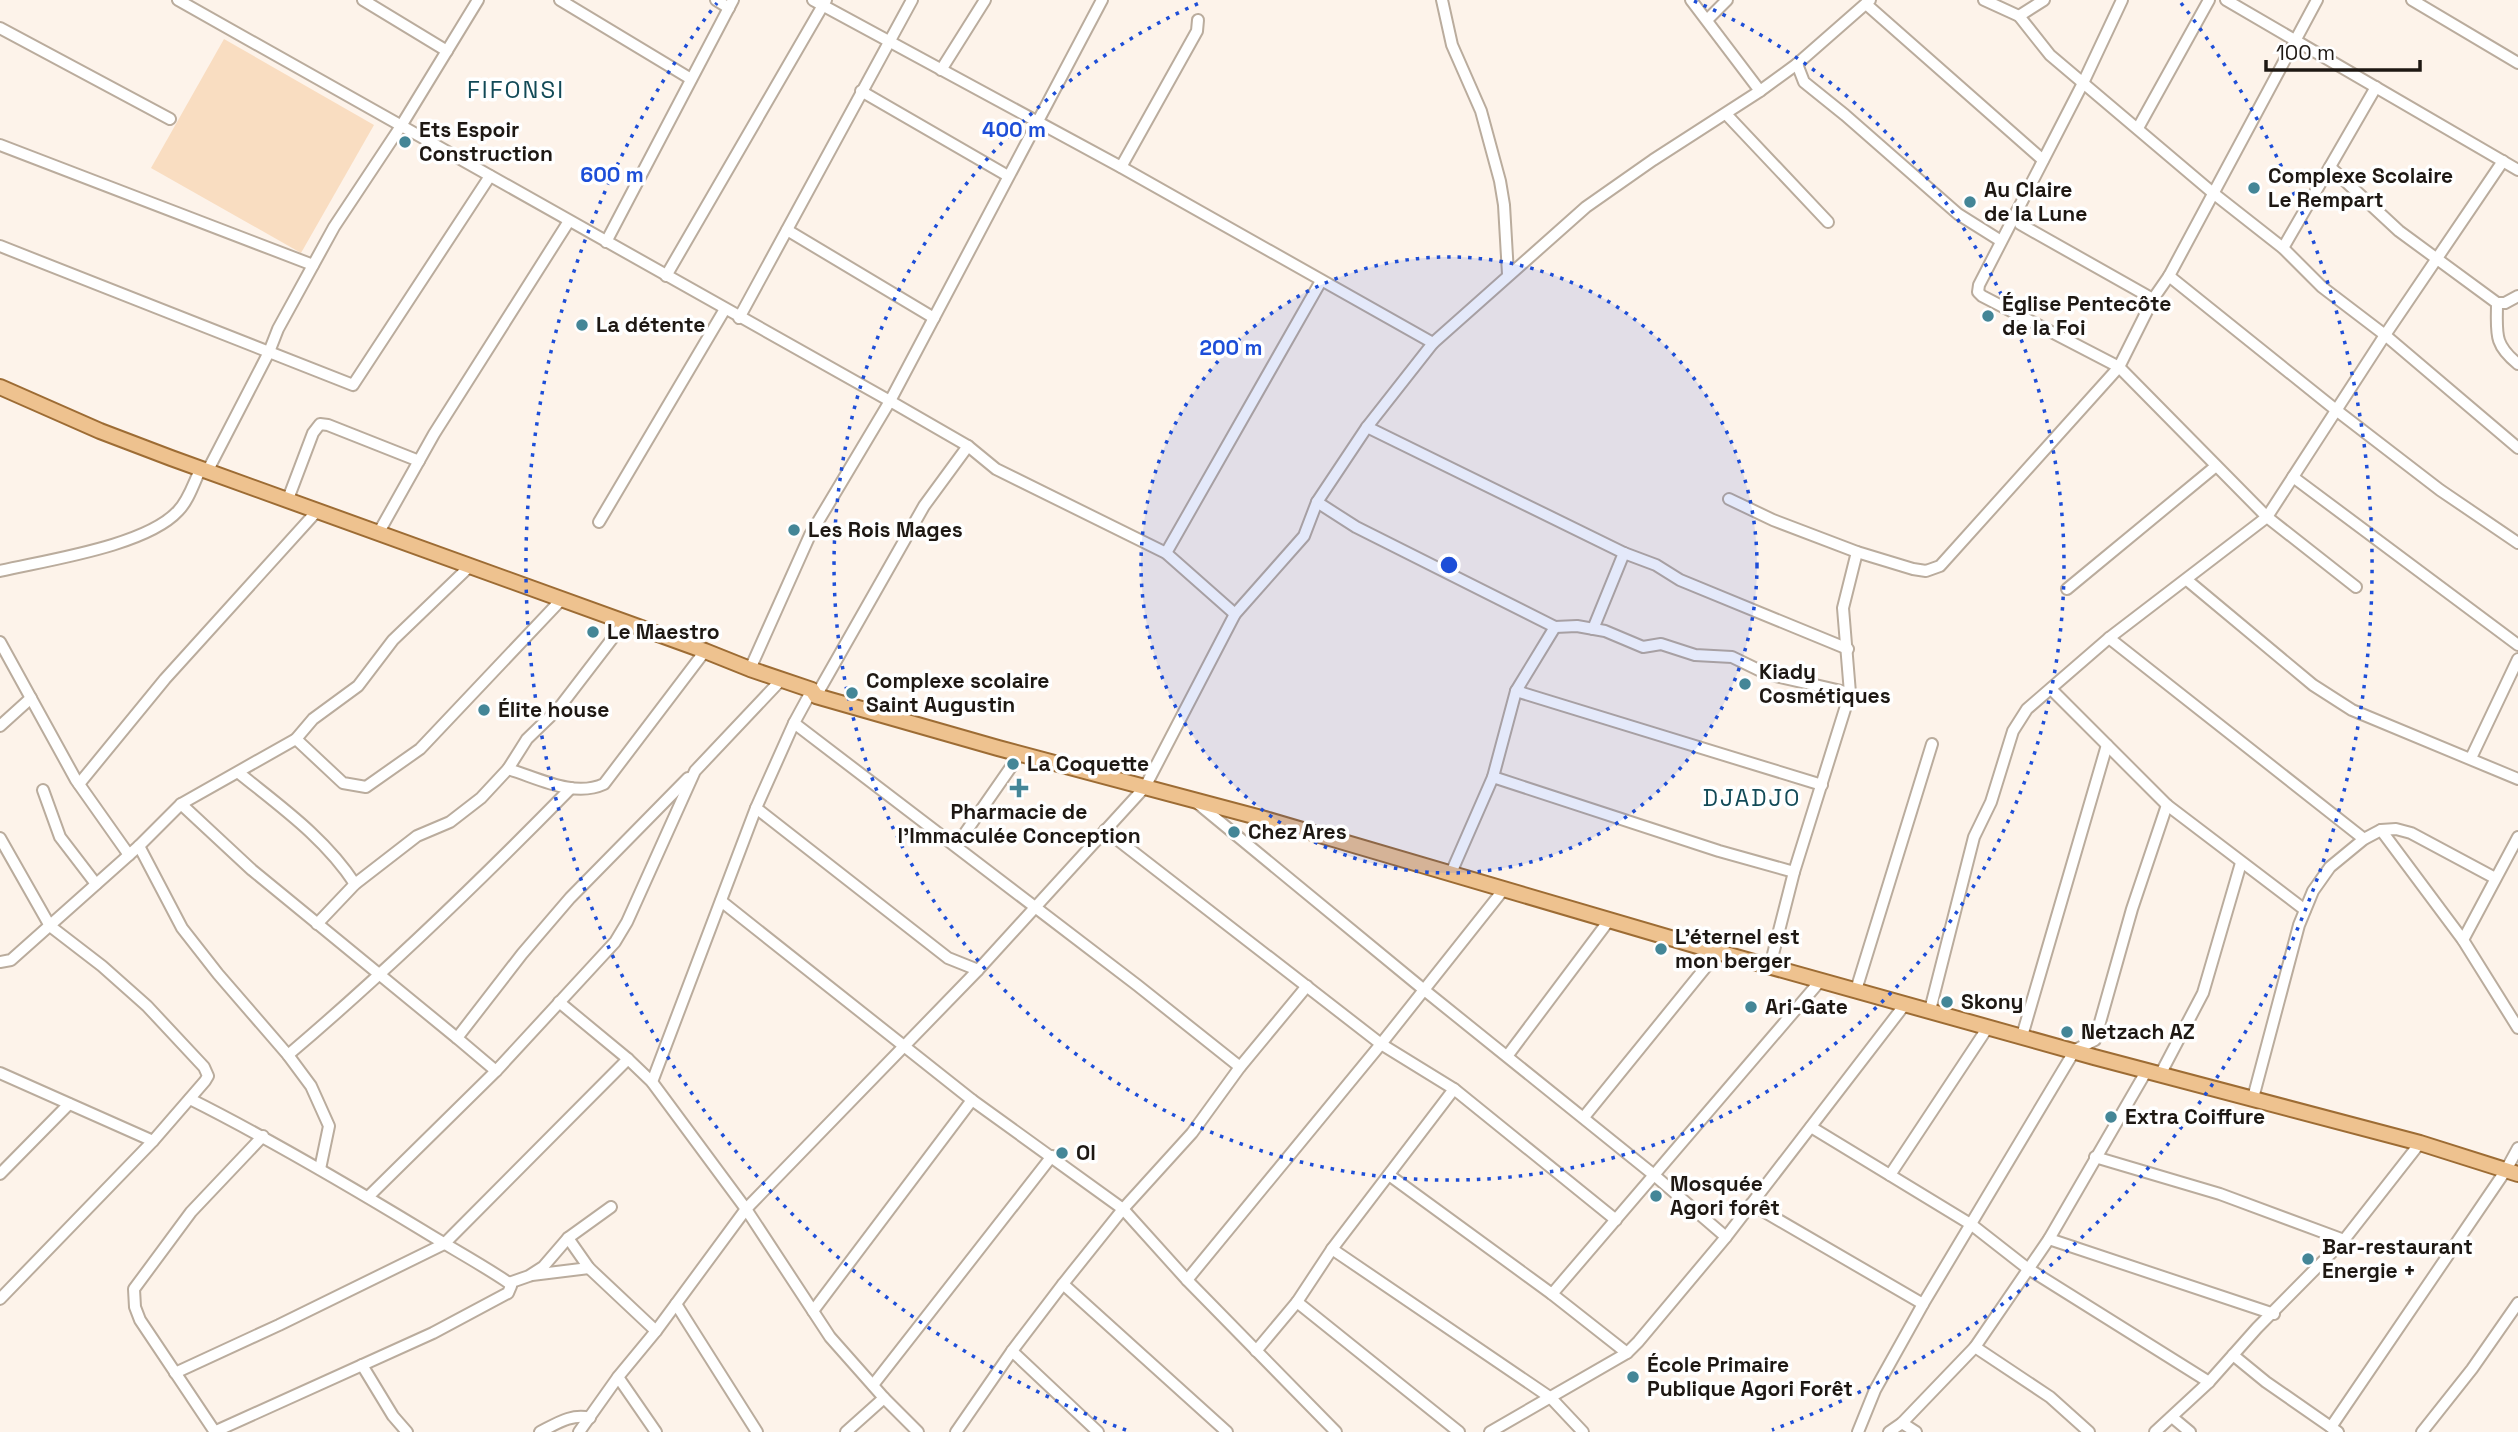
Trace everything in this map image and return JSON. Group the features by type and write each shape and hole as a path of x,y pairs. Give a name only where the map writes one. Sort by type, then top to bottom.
{"main road":[{"path":"0,387 100,431 814,693 1020,754 1192,799 1451,873 1718,952 2094,1057 2420,1143 2512,1172"}],"street":[{"path":"178,0 890,401 968,446 996,469 1166,553 1235,614"},
{"path":"363,0 447,51"},
{"path":"0,571 99,548 165,523 183,506 269,352 278,329 334,227 401,126 478,0"},
{"path":"559,0 691,79"},
{"path":"606,242 731,4 716,0"},
{"path":"739,318 912,0"},
{"path":"942,70 985,0"},
{"path":"750,669 810,535 890,401 1102,0"},
{"path":"1442,0 1452,45 1481,111 1500,181 1508,274"},
{"path":"1691,0 1760,91"},
{"path":"1707,20 1727,0"},
{"path":"1984,0 2019,16 2050,55 2213,193 2284,248 2322,287 2385,335 2518,448"},
{"path":"2019,16 2043,0"},
{"path":"2122,0 2083,83 1979,285 1978,292 2119,368 2267,517 2356,587"},
{"path":"2138,128 2209,0"},
{"path":"2226,0 2518,170"},
{"path":"1729,499 1773,520 1857,552 1926,571 1940,566 2119,368 2153,299 2169,275 2317,0"},
{"path":"2412,0 2518,63"},
{"path":"666,276 821,2 1433,343"},
{"path":"579,1432 746,1209 978,970 1144,787 1235,614 1304,536 1317,502 1367,427 1433,343 1508,274 1586,207 1797,64 1868,2 2043,160"},
{"path":"1121,167 1197,30 1198,20"},
{"path":"0,28 170,118"},
{"path":"1797,64 1804,82 1958,214 2001,241"},
{"path":"2284,248 2376,88"},
{"path":"862,91 1008,176"},
{"path":"1726,114 1828,222"},
{"path":"0,145 313,265"},
{"path":"1930,1010 1974,837 1991,802 2013,731 2027,709 2109,638 2267,517 2385,335 2503,161"},
{"path":"2330,167 2399,231 2497,303 2505,303 2518,296"},
{"path":"0,246 353,385 490,176"},
{"path":"2017,211 2020,224 2153,299"},
{"path":"379,532 419,461 569,221"},
{"path":"787,230 934,318"},
{"path":"2169,275 2336,410 2441,490 2518,543"},
{"path":"1166,553 1321,281"},
{"path":"2497,303 2499,343 2503,352 2518,364"},
{"path":"599,522 725,309"},
{"path":"288,499 313,433 320,424 419,461"},
{"path":"1367,427 1625,553 1656,565 1680,580 1848,649"},
{"path":"652,1082 756,808 794,723 875,596 924,506 968,446"},
{"path":"2067,589 2216,466"},
{"path":"2293,477 2518,645"},
{"path":"1317,502 1356,527 1555,627 1577,626 1605,631 1643,647 1661,644 1695,654 1732,657 1767,674 1850,693"},
{"path":"79,784 165,679 318,510"},
{"path":"1770,966 1794,872 1850,693 1843,607 1857,552"},
{"path":"1594,629 1625,553"},
{"path":"0,962 11,960 50,926 139,846 181,804 296,739 313,719 358,686 393,640 469,566"},
{"path":"2187,580 2313,685 2352,710 2518,779"},
{"path":"296,739 343,783 366,787 420,749 561,600"},
{"path":"317,924 355,884 417,836 450,822 481,798 508,769 527,739 559,708 625,622"},
{"path":"1451,873 1493,777 1516,691 1555,627"},
{"path":"2109,638 2364,839"},
{"path":"0,642 79,784 129,855"},
{"path":"508,769 571,788 591,790 604,784 705,651"},
{"path":"2471,758 2518,659"},
{"path":"457,1038 522,954 570,898 781,680"},
{"path":"2051,689 2167,805 2305,910"},
{"path":"1516,691 1822,785"},
{"path":"0,726 31,698"},
{"path":"794,723 1240,1067"},
{"path":"1856,990 1932,744"},
{"path":"2022,1036 2107,745"},
{"path":"956,846 1020,754"},
{"path":"368,1197 496,1071 615,942 627,922 695,771"},
{"path":"239,773 319,839 339,859 355,884"},
{"path":"1493,777 1719,851 1794,872"},
{"path":"288,1055 350,1003 485,876 571,788"},
{"path":"43,790 60,837 96,884"},
{"path":"1192,799 1584,1117 1726,1237"},
{"path":"181,804 252,870 496,1071"},
{"path":"1858,1432 1875,1390 1923,1304 2075,1050 2095,1040 2132,909 2167,805"},
{"path":"756,808 948,958 978,970"},
{"path":"2253,1098 2305,910 2322,876 2364,839 2381,831 2396,829 2411,833 2495,878"},
{"path":"1105,831 1381,1044 1454,1088 1616,1220"},
{"path":"2381,831 2463,940 2518,1028"},
{"path":"2463,940 2518,837"},
{"path":"0,838 50,926 102,966 147,1006 204,1067 208,1076 153,1141 0,1299"},
{"path":"139,846 182,928 311,1086 329,1126 320,1168"},
{"path":"1889,1432 1902,1423 1975,1347 2049,1239 2095,1157 2203,993 2241,863"},
{"path":"1187,1280 1504,889"},
{"path":"721,901 972,1100 1123,1209 1187,1280 1336,1432"},
{"path":"1507,1055 1610,919"},
{"path":"1584,1117 1718,952"},
{"path":"1552,1294 1821,980"},
{"path":"956,1432 1063,1284 1123,1209 1192,1133 1240,1067 1307,986"},
{"path":"559,1002 652,1082 746,1209 831,1337 884,1398 918,1432"},
{"path":"1490,1432 1627,1353 1726,1237 1906,1003"},
{"path":"1890,1175 1989,1027"},
{"path":"175,1373 444,1244 628,1059"},
{"path":"0,1073 153,1141"},
{"path":"1256,1351 1297,1302 1332,1248 1454,1088"},
{"path":"190,1099 263,1136 320,1168 511,1286 508,1293 433,1333 214,1432 140,1320 135,1307 134,1289 191,1212 263,1136"},
{"path":"813,1311 972,1100"},
{"path":"0,1174 69,1104"},
{"path":"1811,1127 1972,1225 2027,1268 2209,1382"},
{"path":"2158,1431 2209,1382 2344,1240 2420,1143"},
{"path":"2233,1355 2334,1430 2512,1172 2518,1148"},
{"path":"873,1385 1052,1156"},
{"path":"2095,1157 2220,1195 2344,1240"},
{"path":"1389,1175 1552,1294 1627,1353"},
{"path":"1751,1204 1923,1304"},
{"path":"529,1276 543,1267 568,1238 611,1207"},
{"path":"568,1238 589,1268 656,1331"},
{"path":"2049,1239 2274,1314"},
{"path":"1332,1248 1551,1398 1583,1432"},
{"path":"509,1283 529,1276 589,1268"},
{"path":"1063,1284 1227,1432"},
{"path":"1297,1302 1459,1432"},
{"path":"2422,1432 2472,1369 2518,1303"},
{"path":"676,1304 757,1432"},
{"path":"1975,1347 2050,1396 2089,1432"},
{"path":"1012,1351 1098,1432"},
{"path":"362,1365 393,1416 407,1432"},
{"path":"618,1377 656,1432"},
{"path":"846,1432 884,1398"},
{"path":"540,1432 566,1419 580,1416 590,1418"},
{"path":"2172,1417 2190,1432"},
{"path":"1902,1423 1916,1432"}],"shaded area":[{"path":"224,39 374,125 301,253 151,168"}],"place":[{"name":"Ets Espoir Construction","path":"405,142"},
{"name":"Complexe Scolaire Le Rempart","path":"2254,188"},
{"name":"Au Claire de la Lune","path":"1970,202"},
{"name":"Église Pentecôte de la Foi","path":"1988,316"},
{"name":"La détente","path":"582,325"},
{"name":"Les Rois Mages","path":"794,530"},
{"name":"Le Maestro","path":"593,632"},
{"name":"Kiady Cosmétiques","path":"1745,684"},
{"name":"Complexe scolaire Saint Augustin","path":"852,693"},
{"name":"Élite house","path":"484,710"},
{"name":"La Coquette","path":"1013,764"},
{"name":"Pharmacie de l'Immaculée Conception","path":"1019,788"},
{"name":"Chez Ares","path":"1234,832"},
{"name":"L'éternel est mon berger","path":"1661,949"},
{"name":"Skony","path":"1947,1002"},
{"name":"Ari-Gate","path":"1751,1007"},
{"name":"Netzach AZ","path":"2067,1032"},
{"name":"Extra Coiffure","path":"2111,1117"},
{"name":"Ol","path":"1062,1153"},
{"name":"Mosquée Agori forêt","path":"1656,1196"},
{"name":"Bar-restaurant Energie +","path":"2308,1259"},
{"name":"École Primaire Publique Agori Forêt","path":"1633,1377"}],"district":[{"name":"FIFONSI","path":"516,90"},
{"name":"DJADJO","path":"1752,798"}]}
